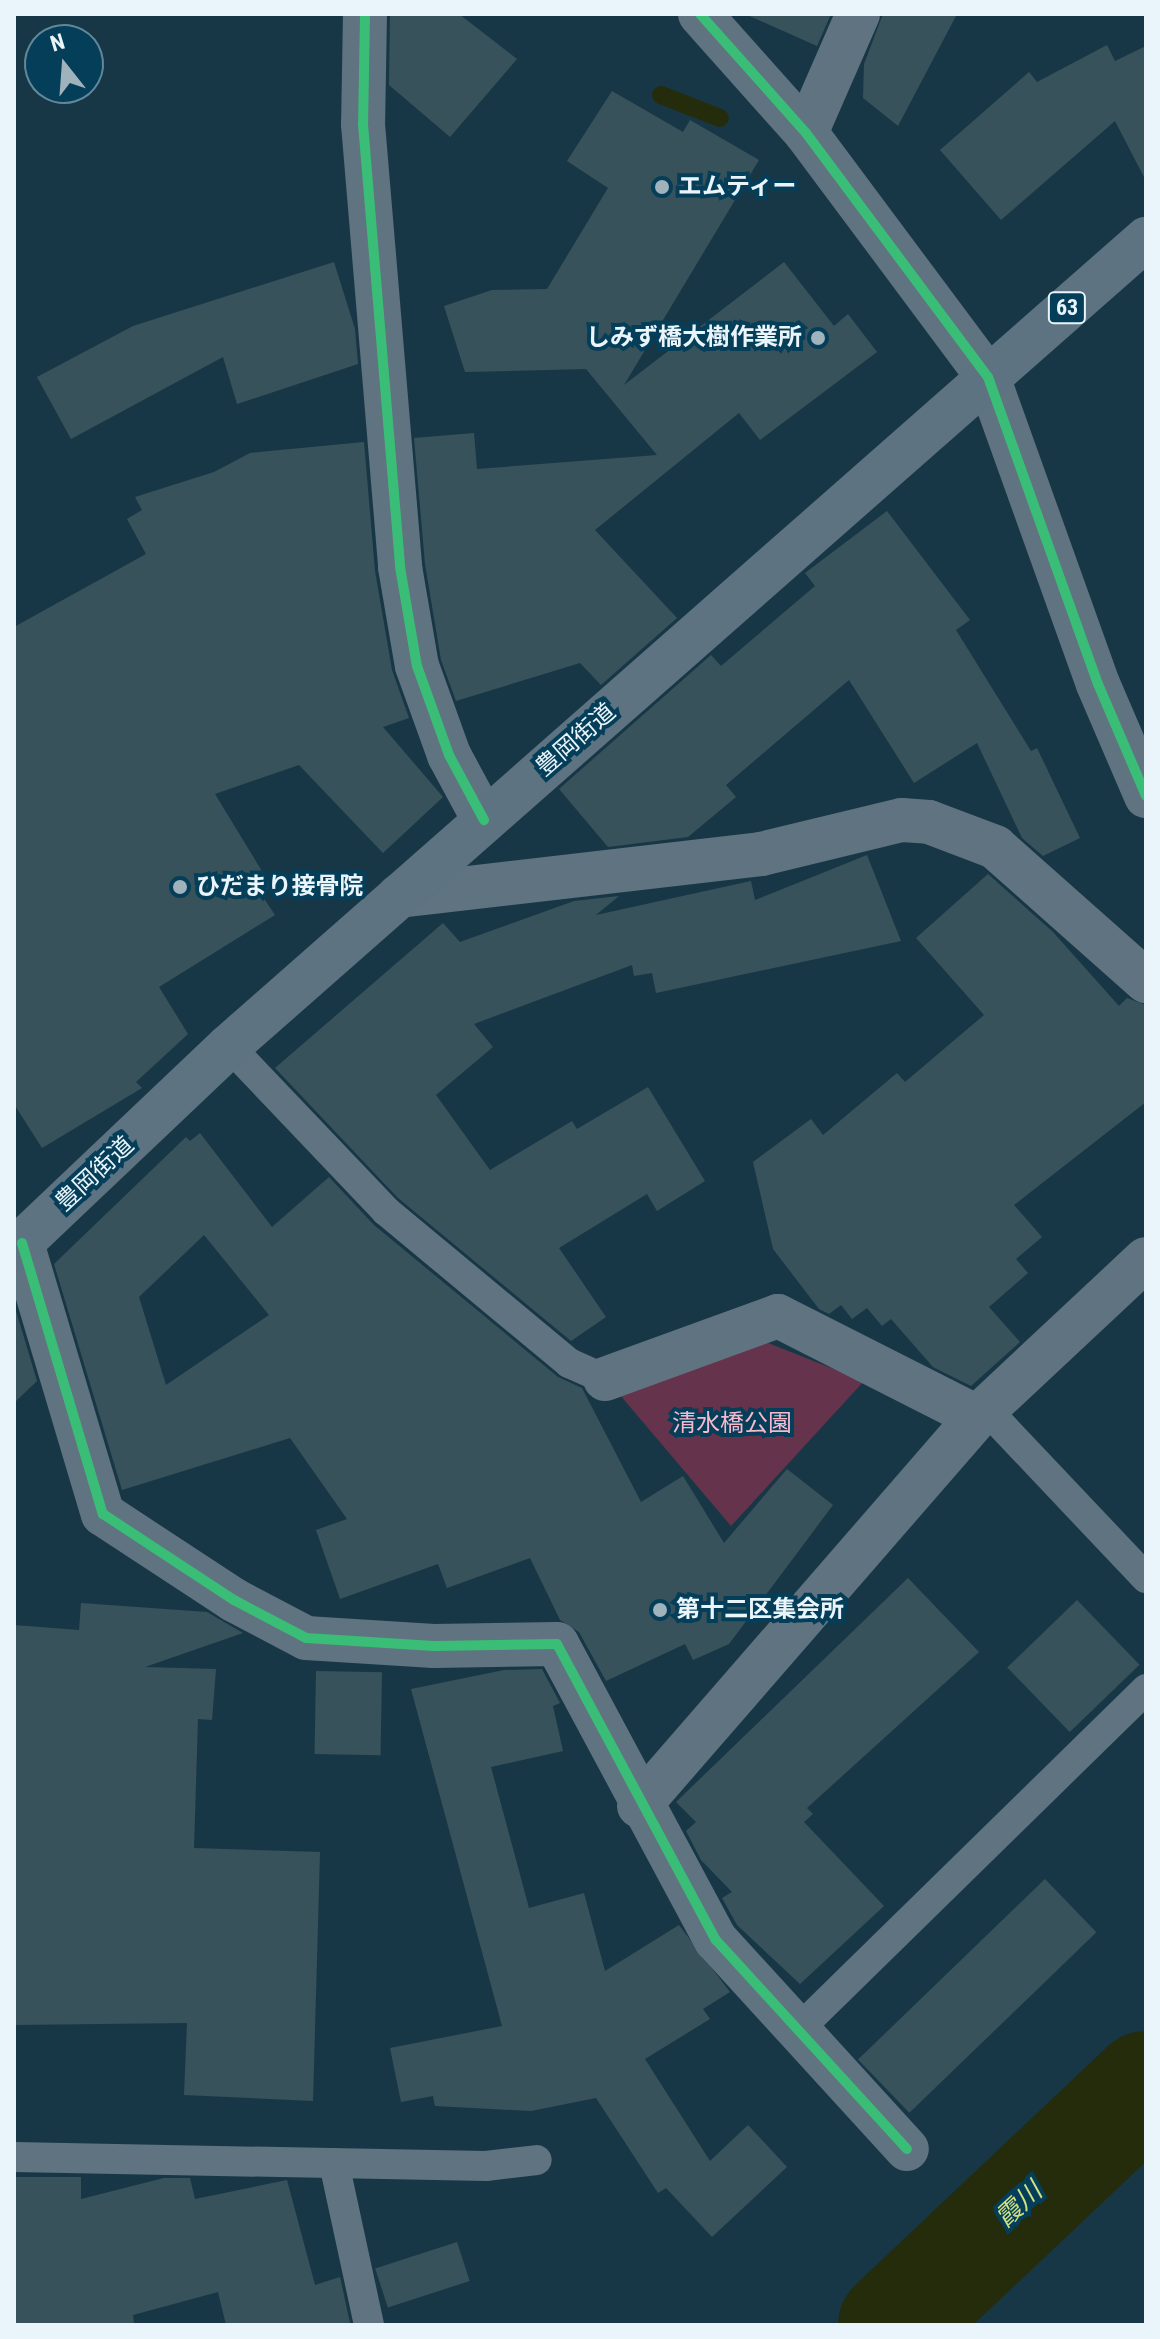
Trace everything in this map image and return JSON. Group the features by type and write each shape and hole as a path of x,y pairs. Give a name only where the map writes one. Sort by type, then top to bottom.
{"main road":[{"name":"豊岡街道","path":"18,1246 229,1046 1146,239"}],"street":[{"path":"365,14 363,124 400,567 417,666 449,755 484,820"},
{"path":"700,14 806,133 988,377 1098,684 1146,795"},
{"path":"806,133 858,14"},
{"path":"399,896 761,854 902,820 929,822 995,847 1146,981"},
{"path":"18,1246 103,1514 234,1600 306,1638 434,1646 557,1644 639,1806 716,1940 907,2149"},
{"path":"639,1806 981,1413 1146,1259"},
{"path":"605,1379 778,1316 981,1413"}],"lane":[{"path":"229,1046 386,1211 569,1363 605,1379"},
{"path":"981,1413 1146,1578"},
{"path":"799,2029 1146,1689"},
{"path":"14,2157 486,2166 537,2160"},
{"path":"334,2163 369,2325"}],"green space":[{"name":"清水橋公園","path":"763,1341 864,1381 731,1526 620,1395"}],"building":[{"path":"390,14 459,14 517,59 450,137 389,85"},
{"path":"745,14 831,14 817,46"},
{"path":"883,14 957,14 898,126 863,98 864,64"},
{"path":"1107,45 1115,61 1146,46 1146,181 1115,121 1001,220 940,150 1029,72 1037,82"},
{"path":"612,91 683,132 690,120 759,160 624,385 784,262 834,326 848,314 877,352 760,440 739,413 595,530 677,618 601,685 580,663 456,701 441,660 425,564 414,438 474,433 477,469 657,455 586,369 465,372 444,306 492,290 547,289 608,188 567,161"},
{"path":"334,262 355,329 358,364 237,404 223,357 71,439 37,377 133,326"},
{"path":"364,442 375,571 392,670 409,718 383,727 443,797 383,853 299,765 215,794 271,886 261,894 275,915 159,987 188,1034 136,1082 142,1088 42,1148 14,1104 14,627 146,554 127,519 142,510 135,497 214,472 250,453"},
{"path":"887,511 970,620 956,630 1031,751 1037,748 1080,838 1043,856 1022,838 977,743 914,783 849,680 726,785 736,797 688,837 608,847 559,789 711,655 721,666 815,586 805,573"},
{"path":"867,855 901,941 656,993 652,973 634,976 632,965 474,1024 493,1047 436,1095 490,1170 572,1121 577,1129 648,1087 705,1181 657,1211 647,1194 559,1248 606,1317 571,1341 398,1198 275,1068 443,923 460,942 574,901 619,896 596,915 751,881 755,900"},
{"path":"988,874 1053,932 1119,1006 1127,998 1146,1005 1146,1102 1014,1205 1042,1237 1016,1259 1028,1273 989,1307 1020,1342 971,1386 933,1367 891,1319 882,1326 867,1308 852,1319 841,1305 829,1314 819,1309 773,1249 753,1162 811,1119 823,1135 897,1073 905,1082 984,1015 916,938"},
{"path":"200,1133 272,1227 329,1177 374,1225 558,1377 582,1388 641,1502 683,1476 724,1543 787,1469 833,1505 729,1644 693,1660 685,1644 606,1681 579,1632 560,1620 530,1558 447,1588 438,1564 340,1599 316,1530 347,1519 290,1438 122,1490 54,1264 186,1137 190,1141","holes":["204,1235 269,1315 166,1385 139,1297"]},
{"path":"14,1304 37,1381 14,1403"},
{"path":"908,1578 979,1652 807,1808 813,1814 804,1822 884,1906 800,1984 737,1925 722,1898 732,1892 701,1860 686,1831 696,1822 676,1802"},
{"path":"1077,1600 1140,1665 1070,1732 1007,1667"},
{"path":"81,1603 207,1612 243,1633 145,1667 216,1669 212,1720 198,1719 194,1848 320,1852 313,2101 184,2095 187,2023 14,2025 14,1625 79,1630"},
{"path":"542,1669 560,1703 553,1706 563,1751 491,1767 529,1908 584,1893 605,1971 679,1925 730,1992 703,2009 710,2019 645,2059 710,2161 748,2125 787,2167 712,2237 666,2188 658,2193 596,2098 531,2111 435,2106 433,2096 401,2102 390,2048 502,2026 411,1689 504,1670"},
{"path":"316,1671 382,1672 381,1755 315,1754"},
{"path":"1045,1879 1096,1932 909,2113 858,2060"},
{"path":"14,2177 81,2177 81,2199 164,2178 190,2178 195,2199 287,2180 315,2285 340,2277 350,2323 226,2325 218,2292 133,2315 134,2325 14,2325"},
{"path":"457,2242 470,2281 388,2308 375,2269"}],"waterway":[{"path":"661,95 720,118"},
{"name":"霞川","path":"893,2325 1146,2086"}],"cycle path":[{"path":"365,14 363,124 400,567 417,666 449,755 484,820"},
{"path":"700,14 806,133 988,377 1098,684 1146,796"},
{"path":"22,1243 103,1514 234,1600 306,1638 434,1646 557,1644 716,1940 907,2149"}],"place":[{"name":"エムティー","path":"662,187"},
{"name":"しみず橋大樹作業所","path":"818,338"},
{"name":"ひだまり接骨院","path":"180,887"},
{"name":"第十二区集会所","path":"660,1610"}]}
